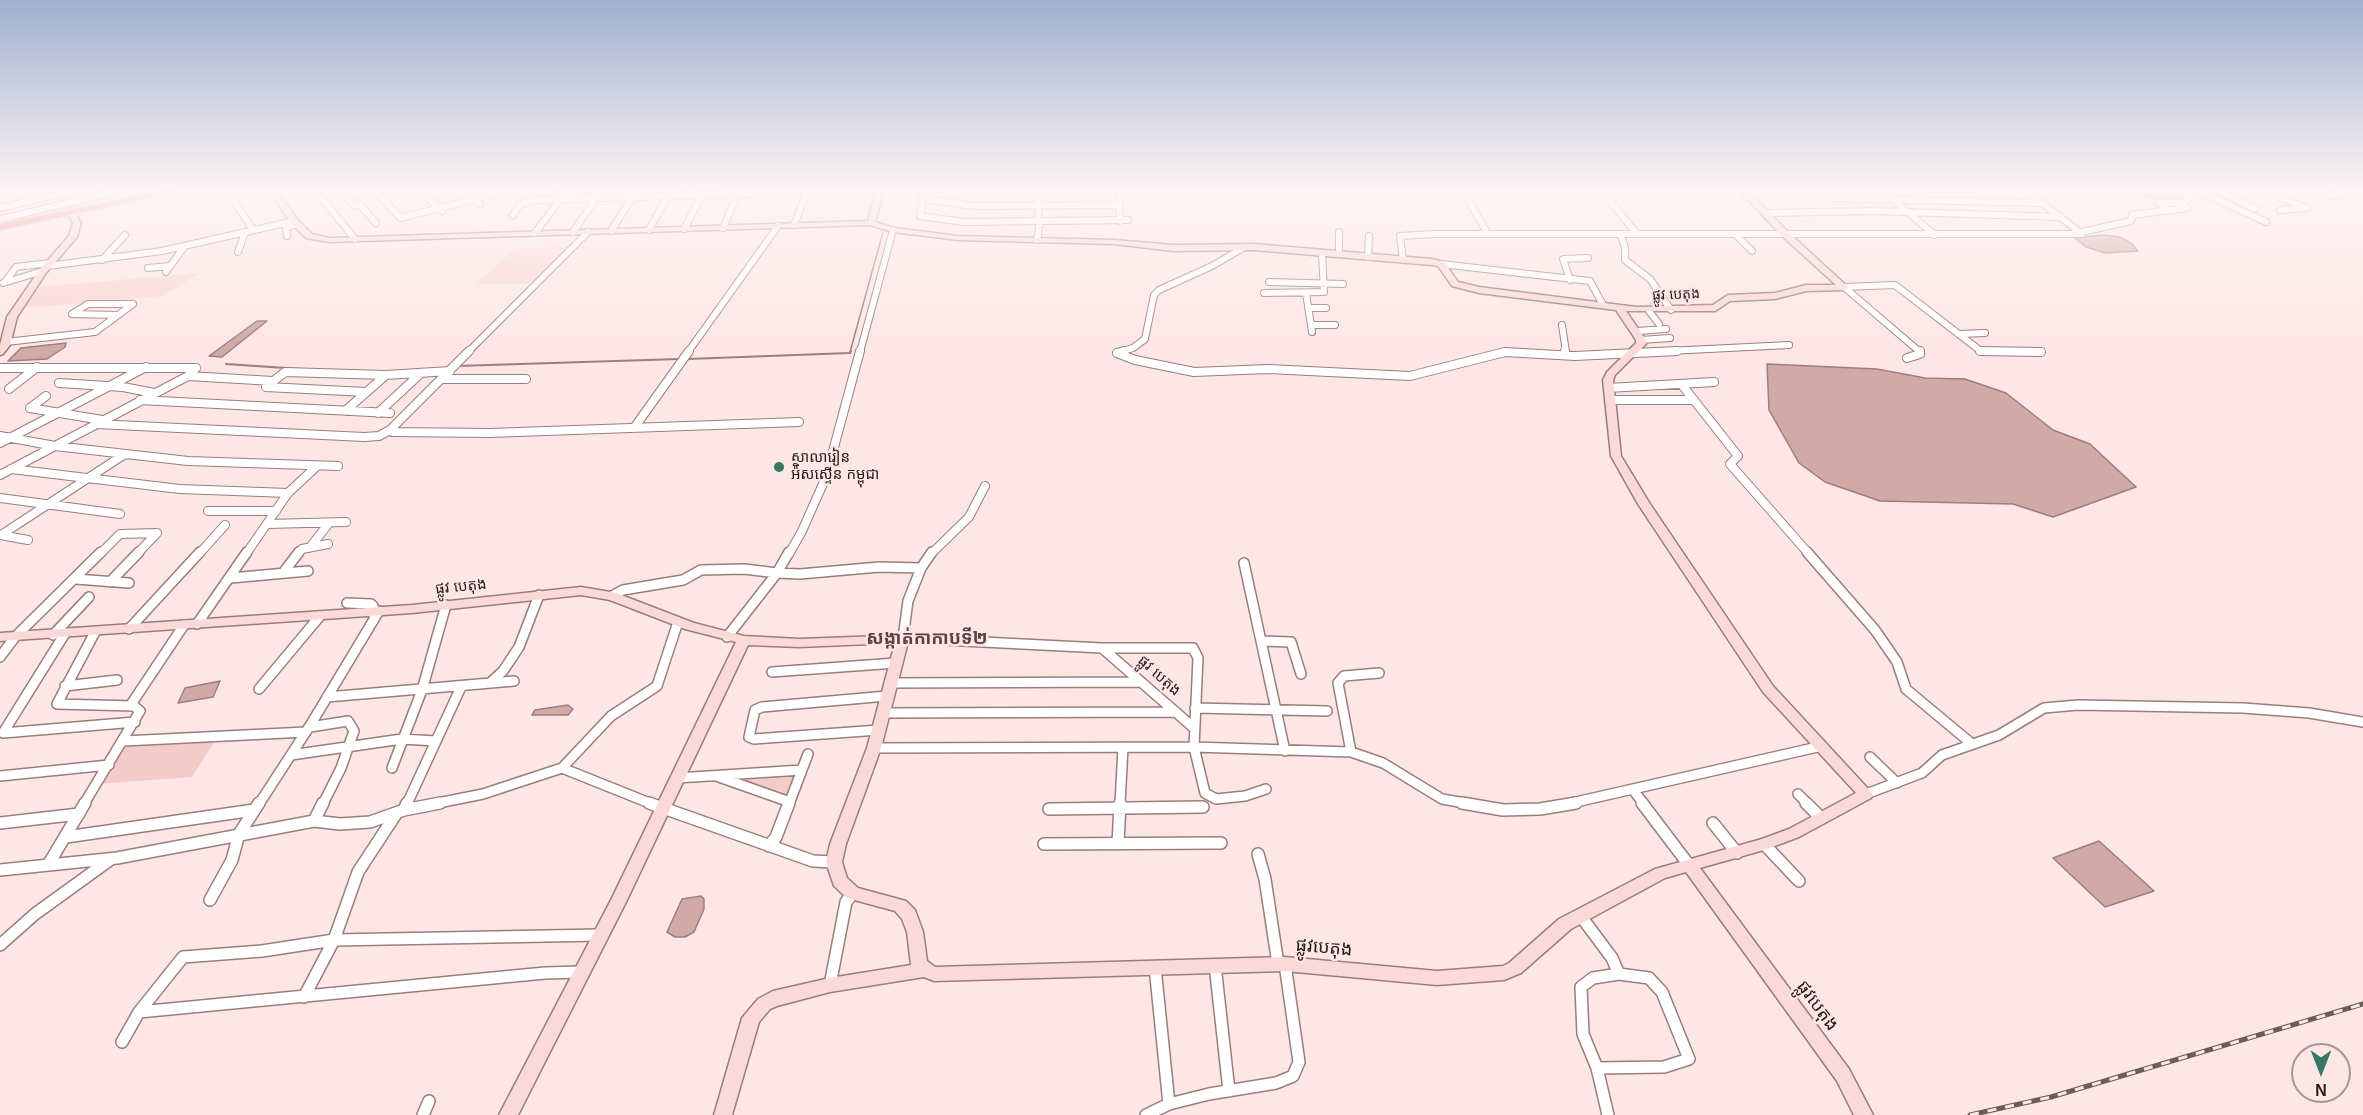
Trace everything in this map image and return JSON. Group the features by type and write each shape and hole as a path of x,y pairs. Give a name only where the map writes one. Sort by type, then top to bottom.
{"street":[{"path":"0,352 6,342 12,317 47,266 68,242"},
{"path":"101,260 118,242"},
{"path":"2,283 16,267 101,260 152,253 204,242"},
{"path":"238,252 241,242"},
{"path":"46,396 30,408 59,412 99,422 378,436 390,430 443,379 578,242"},
{"path":"634,428 767,242"},
{"path":"727,637 777,573 802,531 826,477 890,242"},
{"path":"1114,242 1173,248 1243,248 1339,254 1511,271 1592,282 1602,305"},
{"path":"1338,242 1339,254"},
{"path":"1368,257 1369,242"},
{"path":"1401,242 1403,260"},
{"path":"1623,242 1625,260 1650,279 1671,310"},
{"path":"1743,242 1752,251"},
{"path":"1794,242 1920,350 1920,354 1907,358"},
{"path":"152,253 156,243"},
{"path":"148,268 168,269 184,247"},
{"path":"1243,248 1212,266 1159,290 1154,295 1145,339 1133,348 1117,353 1124,357 1194,372 1268,369 1383,376 1426,374 1505,352 1566,356 1789,345"},
{"path":"1264,293 1324,292 1322,253"},
{"path":"1570,280 1563,259 1588,258"},
{"name":"ផ្លូវ បេតុង","path":"1441,264 1452,281 1461,286 1520,297 1649,311 1714,308 1728,298 1772,297 1806,288 1895,285 1982,352 2041,352"},
{"path":"2,283 47,266"},
{"path":"1269,282 1343,284"},
{"path":"1306,293 1312,328 1335,325"},
{"path":"6,342 95,332 118,315 133,303 88,304 72,314 118,315"},
{"path":"1308,308 1326,308"},
{"path":"1619,308 1639,336"},
{"path":"1649,311 1659,324"},
{"path":"1562,325 1566,356"},
{"path":"1639,336 1666,329"},
{"path":"1960,334 1985,333"},
{"path":"1639,336 1670,338"},
{"path":"1639,336 1631,353 1610,375 1609,394 1616,456 1633,487 1768,689 1866,794 1922,773 1942,755 1999,735 2044,708 2078,705 2243,708 2309,713 2363,722"},
{"path":"0,443 146,366"},
{"path":"0,368 146,366 196,368 188,376 4,472"},
{"path":"9,388 37,367"},
{"path":"366,392 267,388 287,372 386,375 421,374 453,368"},
{"path":"378,413 421,374"},
{"path":"345,411 386,375"},
{"path":"188,376 273,381"},
{"path":"443,379 526,379"},
{"path":"1609,394 1714,382"},
{"path":"59,383 110,386 154,393"},
{"path":"1682,385 1738,456 1730,464 1875,630 1897,662 1906,689 1972,744"},
{"path":"1609,394 1694,400"},
{"path":"140,400 390,414"},
{"path":"390,430 484,433 799,422"},
{"path":"0,436 55,446 188,461 338,466"},
{"path":"1,535 125,454"},
{"path":"130,706 191,625 231,578 288,493 317,466"},
{"path":"4,472 180,489 288,493"},
{"path":"924,970 920,964 915,932 909,915 900,906 853,893 840,881 834,862 838,844 874,748 903,638 908,601 921,568 931,553 969,517 985,486"},
{"path":"0,498 45,506 120,514"},
{"path":"208,511 276,511"},
{"path":"267,524 346,522"},
{"path":"311,546 329,523"},
{"path":"129,629 225,525"},
{"path":"0,657 15,637 121,532 157,533 110,582"},
{"path":"1,535 28,540"},
{"path":"283,573 299,551 311,546 328,544"},
{"path":"1244,563 1285,751"},
{"path":"612,596 623,590 683,580 701,570 744,569 800,574 879,567 921,568"},
{"path":"231,578 308,571"},
{"path":"76,579 129,583"},
{"name":"ផ្លូវ បេតុង","path":"0,638 374,612 581,591 612,596 678,622 744,640 799,643 903,638"},
{"path":"490,683 503,671 519,647 539,595"},
{"path":"89,597 58,635 3,733 135,722"},
{"path":"210,900 231,860 239,834 308,729 374,612 371,604 347,603"},
{"path":"392,768 422,690 446,605"},
{"path":"259,689 320,616"},
{"path":"0,870 112,858 314,821 357,823 483,794 562,768 611,716 657,686 678,622"},
{"path":"48,865 140,711 138,707 130,706 57,704 95,632"},
{"path":"903,638 1102,648 1193,648 1198,658 1194,747 1205,793 1210,798 1245,796 1266,789"},
{"path":"508,1115 600,936 744,640"},
{"path":"1262,641 1291,642 1301,674"},
{"name":"ផ្លូវ បេតុង","path":"1102,648 1194,728"},
{"path":"772,672 896,663"},
{"path":"1352,752 1338,683 1344,676 1379,673"},
{"path":"65,686 117,680"},
{"path":"327,697 514,681"},
{"path":"879,730 749,737 758,708 889,690 1140,682"},
{"path":"304,997 334,940 358,872 400,812 461,687"},
{"path":"1195,708 1327,711"},
{"path":"883,713 1174,712"},
{"path":"124,741 308,729 348,721 352,724 354,731 350,746 314,821"},
{"path":"291,755 402,739 436,741"},
{"path":"874,748 1194,747 1352,752 1383,763 1442,799 1503,810 1540,809 1822,746"},
{"path":"1118,844 1123,747"},
{"path":"769,846 776,837 808,754"},
{"path":"1870,757 1897,783"},
{"path":"0,776 109,765"},
{"path":"562,768 662,808 769,846 813,861 834,862"},
{"path":"677,778 802,770"},
{"path":"716,776 790,802"},
{"name":"ផ្លូវបេតុង","path":"1633,790 1843,1075 1864,1115"},
{"path":"1798,794 1820,818"},
{"name":"ផ្លូវបេតុង","path":"723,1115 739,1055 756,1011 773,999 830,986 924,970 934,974 1215,964 1282,964 1437,978 1492,975 1515,968 1565,924 1661,873 1737,853 1794,833 1866,794"},
{"path":"1049,809 1203,807"},
{"path":"66,837 254,810"},
{"path":"0,823 80,814"},
{"path":"1713,823 1737,853"},
{"path":"1044,844 1221,843"},
{"path":"1764,844 1799,881"},
{"path":"1146,1115 1169,1104 1276,1083 1293,1076 1298,1070 1298,1045 1258,854"},
{"path":"0,945 35,914 112,858"},
{"path":"830,986 846,902 853,893"},
{"path":"1580,915 1612,958 1619,974"},
{"path":"122,1042 139,1012 183,957 262,951 334,940 600,936"},
{"path":"1215,964 1229,1091"},
{"path":"1155,967 1169,1104"},
{"path":"139,1012 545,973 580,972"},
{"path":"1597,1068 1664,1067 1689,1059 1662,992 1648,978 1619,974 1593,978 1581,987 1583,1034 1597,1068 1608,1115"},
{"path":"423,1115 429,1101"}],"shaded area":[{"path":"2080,242 2129,242 2138,251 2105,253 2086,247"},
{"path":"568,247 530,284 476,284 515,248"},
{"path":"199,273 163,296 24,308 38,287"},
{"path":"257,321 267,321 222,357 209,356"},
{"path":"66,343 65,347 47,359 8,361 21,348"},
{"path":"1767,364 1877,369 1925,378 1965,379 2006,393 2053,430 2090,444 2136,487 2053,517 2013,504 1880,501 1825,482 1799,463 1769,410"},
{"path":"220,681 213,697 178,703 185,688"},
{"path":"568,705 573,709 568,715 532,715 535,710"},
{"path":"216,739 192,777 98,784 126,745"},
{"path":"796,774 786,795 783,796 741,778"},
{"path":"2099,841 2154,891 2105,907 2053,858"},
{"path":"701,896 704,899 704,909 694,932 685,937 675,937 667,932 682,899"}],"waterway":[{"path":"850,352 880,242"},
{"path":"688,359 850,353 851,351"},
{"path":"457,366 679,359"},
{"path":"226,364 301,369"}],"railway":[{"path":"1970,1115 2051,1097 2363,1004"}],"place":[{"name":"សាលារៀន អ៉ិសស្ទើន កម្ពុជា","path":"779,467"}],"district":[{"name":"សង្កាត់កាកាបទី២","path":"927,639"}]}
